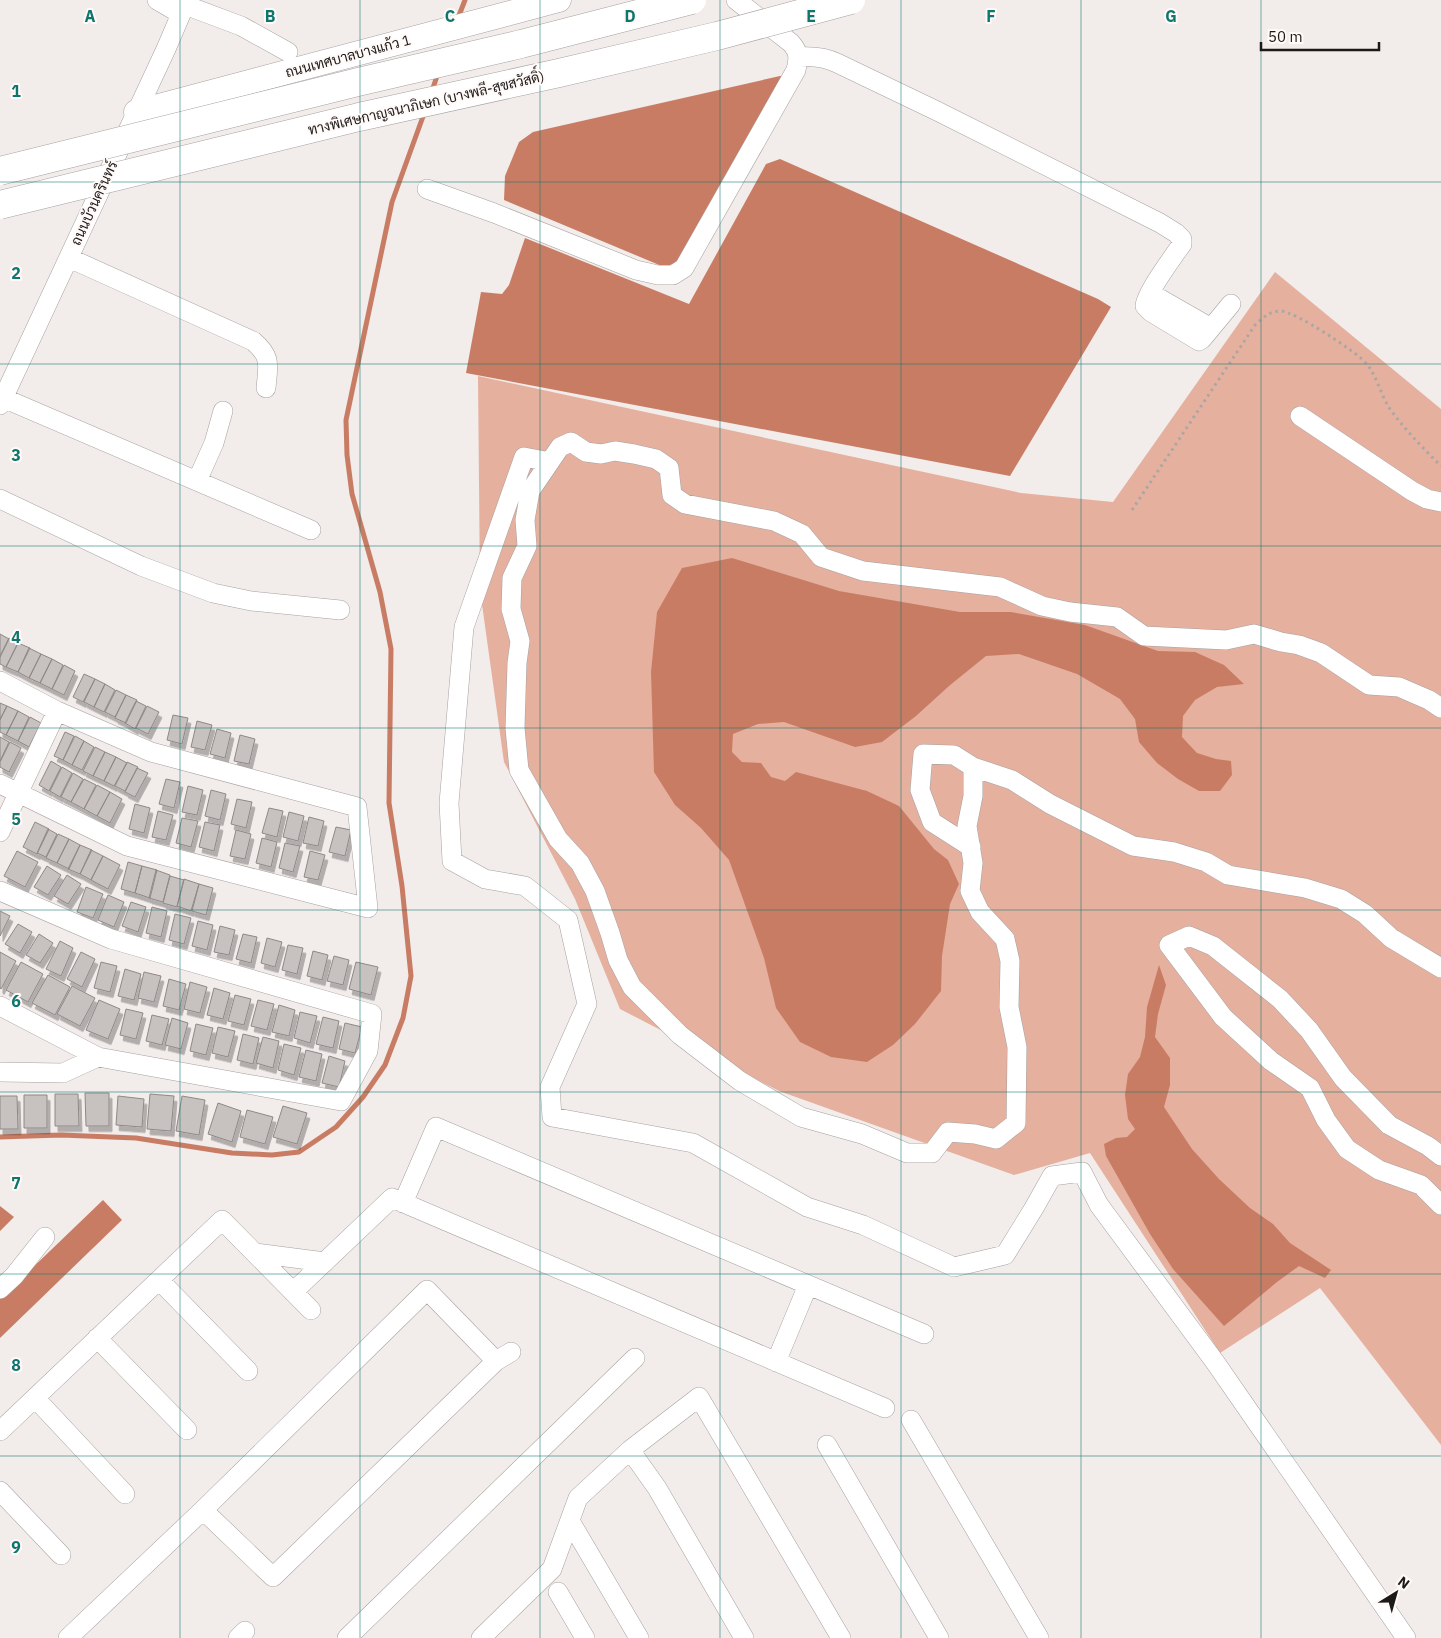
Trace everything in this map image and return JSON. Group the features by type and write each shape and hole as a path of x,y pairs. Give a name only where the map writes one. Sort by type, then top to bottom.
{"highway":[{"path":"0,171 358,82 521,44 692,0"},
{"name":"ทางพิเศษกาญจนาภิเษก (บางพลี-สุขสวัสดิ์)","path":"0,205 350,119 560,73 851,0"}],"main road":[{"name":"ถนนเทศบาลบางแก้ว 1","path":"136,112 559,0"}],"street":[{"path":"157,0 184,6 242,26 288,52"},
{"path":"427,189 494,213 636,270 658,275 673,275 684,268 796,70 799,57 796,48 791,43 736,0"},
{"name":"ถนนบัวนครินทร์","path":"2,402 184,6"},
{"path":"799,57 812,56 832,61 937,111 1170,228 1182,239 1182,244 1150,294 1211,328 1231,304"},
{"path":"68,258 253,341 263,349 269,363 266,388"},
{"path":"2,402 197,481 311,530"},
{"path":"197,481 214,443 222,411"},
{"path":"1300,416 1412,492 1427,499 1441,502"},
{"path":"973,767 973,796 967,826 973,863 970,891 980,912 1005,939 1010,961 1009,1007 1017,1048 1016,1123 996,1138 948,1132 932,1153 907,1154 862,1134 801,1117 740,1081 680,1035 632,987 618,960 595,891 580,863 558,839 519,770 515,728 517,663 520,641 511,609 512,578 527,546 525,520 530,491 560,447 571,442 586,452 634,454 656,460 669,468 672,495 685,504 774,521 802,534 821,556 863,571 1000,587 1042,606 1070,612 1117,617 1144,636 1226,640 1254,634 1321,653 1369,685 1399,688 1429,700 1441,708"},
{"path":"550,462 524,457 464,628 449,803 452,861 485,879 525,886 568,920 587,1004 550,1087 552,1117 693,1142 807,1207 863,1225 954,1266 1005,1255 1052,1176 1082,1172 1099,1205 1215,1362 1406,1638"},
{"path":"0,499 141,566 213,593 251,601 340,610"},
{"path":"0,681 57,711 151,752 357,808 368,908 127,846 0,784"},
{"path":"0,832 57,711"},
{"path":"971,847 932,822 920,790 924,754 954,755 973,767 1012,780 1050,804 1133,846 1174,852 1206,862 1228,875 1305,888 1341,899 1365,914 1391,938 1441,968"},
{"path":"0,890 111,939 372,1014 368,1051 341,1101 98,1056 0,1006"},
{"path":"1441,1156 1428,1146 1389,1125 1343,1078 1309,1030 1280,999 1213,946 1188,936 1169,945 1223,1017 1271,1061 1310,1088 1326,1120 1347,1149 1379,1170 1421,1185 1441,1205"},
{"path":"0,1072 63,1073 98,1056"},
{"path":"404,1203 436,1127 924,1334"},
{"path":"293,1292 392,1198 885,1408"},
{"path":"0,1431 222,1220 311,1310"},
{"path":"0,1289 14,1276 45,1237"},
{"path":"256,1254 325,1262"},
{"path":"158,1280 248,1371"},
{"path":"776,1362 808,1285"},
{"path":"68,1638 203,1510 427,1290 504,1357 272,1577 203,1510"},
{"path":"97,1338 187,1430"},
{"path":"348,1638 634,1358"},
{"path":"481,1638 552,1569 578,1498 630,1450 698,1397 841,1638"},
{"path":"35,1398 125,1494"},
{"path":"911,1420 1039,1638"},
{"path":"827,1445 939,1638"},
{"path":"630,1450 657,1488 744,1638"},
{"path":"0,1491 60,1555"},
{"path":"570,1521 639,1638"},
{"path":"558,1592 585,1638"}],"path":[{"path":"1132,510 1255,325 1269,312 1283,311 1352,350 1366,363 1389,408 1441,466"}],"shaded area":[{"path":"780,76 787,76 682,261 664,267 504,200 505,176 519,142 533,132"},
{"path":"780,159 1098,299 1111,307 1010,476 466,373 481,292 502,294 509,285 525,238 689,304 766,164"},
{"path":"1275,272 1441,409 1441,1445 1320,1288 1220,1353 1090,1153 1014,1175 779,1091 620,1009 575,899 504,762 480,590 478,376 1021,493 1113,502"},
{"path":"732,558 839,591 960,612 1011,612 1085,625 1158,651 1195,652 1224,665 1244,684 1217,687 1195,700 1183,716 1182,737 1197,753 1231,761 1232,775 1220,791 1199,791 1178,779 1157,763 1139,742 1135,719 1120,699 1077,674 1019,654 986,656 916,716 882,742 855,747 784,722 758,724 733,734 732,752 742,762 761,763 771,777 785,781 796,772 867,791 899,806 934,849 948,860 959,884 950,904 942,956 941,991 915,1024 893,1045 867,1062 831,1057 800,1042 776,1008 764,958 729,860 701,828 675,805 654,772 651,672 657,612 682,568"},
{"path":"1159,965 1166,985 1158,1014 1155,1037 1170,1058 1170,1085 1164,1107 1192,1149 1219,1179 1250,1208 1273,1224 1290,1243 1331,1270 1325,1278 1299,1266 1224,1326 1173,1269 1150,1234 1106,1156 1104,1144 1116,1138 1127,1137 1135,1129 1128,1119 1125,1095 1128,1074 1140,1057 1145,1037 1147,1007"},
{"path":"103,1200 122,1220 0,1338 0,1299"},
{"path":"0,1206 14,1217 0,1231"}],"building":[{"path":"0,634 9,639 0,657"},
{"path":"9,638 18,643 6,667 0,664 0,656"},
{"path":"18,643 30,648 18,672 6,667"},
{"path":"29,648 41,654 29,678 18,672"},
{"path":"41,654 52,659 40,683 29,678"},
{"path":"52,659 63,665 52,689 40,683"},
{"path":"64,665 75,671 64,695 52,689"},
{"path":"84,674 95,679 83,702 73,697"},
{"path":"95,679 105,684 94,707 84,702"},
{"path":"105,684 115,690 104,712 94,707"},
{"path":"116,690 126,695 115,717 105,712"},
{"path":"126,695 137,700 126,723 115,718"},
{"path":"136,701 146,706 135,729 125,723"},
{"path":"0,703 7,706 0,720"},
{"path":"7,706 18,711 6,735 0,732 0,719"},
{"path":"147,706 159,712 148,734 136,728"},
{"path":"18,711 29,717 18,741 6,735"},
{"path":"173,715 188,718 182,744 167,740"},
{"path":"30,717 41,723 29,747 18,741"},
{"path":"197,721 212,725 205,750 191,747"},
{"path":"217,729 231,733 225,758 210,754"},
{"path":"65,732 74,736 63,760 54,756"},
{"path":"240,735 255,739 249,764 234,761"},
{"path":"75,736 84,741 72,765 63,760"},
{"path":"0,737 9,742 0,761"},
{"path":"84,741 94,747 82,770 72,765"},
{"path":"10,742 21,748 9,772 0,767 0,762"},
{"path":"95,747 105,752 93,776 83,771"},
{"path":"105,752 116,757 104,781 93,776"},
{"path":"116,757 127,763 114,786 104,781"},
{"path":"51,761 61,767 49,791 39,785"},
{"path":"127,762 138,767 125,791 115,786"},
{"path":"62,767 72,773 60,797 50,791"},
{"path":"137,768 148,773 135,797 125,792"},
{"path":"73,773 83,779 71,802 61,797"},
{"path":"84,779 96,785 84,809 71,802"},
{"path":"166,779 180,782 174,808 159,804"},
{"path":"97,785 110,792 97,816 84,809"},
{"path":"188,786 203,790 197,815 182,812"},
{"path":"211,790 226,794 220,820 205,816"},
{"path":"110,792 122,799 110,823 97,816"},
{"path":"237,799 252,802 246,828 231,824"},
{"path":"135,804 150,808 144,833 129,829"},
{"path":"269,808 283,811 277,837 262,833"},
{"path":"158,811 173,815 166,840 152,837"},
{"path":"289,812 304,816 298,841 283,837"},
{"path":"309,817 324,821 318,846 303,843"},
{"path":"182,818 198,821 191,847 176,843"},
{"path":"35,822 49,829 37,854 23,847"},
{"path":"205,822 220,825 214,851 199,847"},
{"path":"336,827 351,830 345,856 329,852"},
{"path":"48,829 57,834 46,857 37,853"},
{"path":"236,830 251,834 245,859 230,856"},
{"path":"58,834 69,839 57,863 46,858"},
{"path":"262,838 277,842 271,867 256,863"},
{"path":"69,839 80,845 69,869 57,863"},
{"path":"285,843 300,846 293,872 279,868"},
{"path":"80,845 92,850 80,874 68,869"},
{"path":"91,850 103,856 91,880 80,874"},
{"path":"17,851 38,862 25,887 4,876"},
{"path":"310,851 325,855 318,880 304,877"},
{"path":"103,856 120,865 108,889 91,880"},
{"path":"128,862 142,866 135,893 121,889"},
{"path":"47,866 61,875 48,895 34,887"},
{"path":"142,866 157,870 150,898 135,893"},
{"path":"156,870 170,875 163,902 149,898"},
{"path":"67,875 81,884 68,904 54,896"},
{"path":"170,876 184,880 177,907 163,903"},
{"path":"184,879 199,884 191,911 177,906"},
{"path":"199,884 213,888 206,915 192,911"},
{"path":"86,887 103,894 93,918 77,912"},
{"path":"108,895 124,902 114,927 98,920"},
{"path":"131,902 146,907 138,932 122,926"},
{"path":"152,907 167,911 161,937 146,933"},
{"path":"0,911 10,916 0,936"},
{"path":"175,914 191,918 184,944 169,940"},
{"path":"198,921 213,925 207,950 192,946"},
{"path":"18,924 32,932 20,953 5,944"},
{"path":"220,926 235,930 229,955 214,952"},
{"path":"39,934 53,943 40,963 26,955"},
{"path":"243,934 257,937 251,963 236,959"},
{"path":"267,938 282,942 275,967 261,963"},
{"path":"60,941 73,948 61,976 46,969"},
{"path":"288,945 303,948 297,974 282,970"},
{"path":"313,951 328,955 322,980 307,976"},
{"path":"0,952 16,961 1,989 0,988"},
{"path":"81,952 95,959 82,987 67,979"},
{"path":"334,956 349,960 343,985 327,981"},
{"path":"21,962 43,974 28,1002 6,990"},
{"path":"101,962 117,966 110,992 94,988"},
{"path":"356,962 378,967 371,995 349,989"},
{"path":"125,969 141,974 134,1000 118,996"},
{"path":"144,972 161,976 154,1002 138,998"},
{"path":"48,975 70,987 55,1015 32,1003"},
{"path":"169,979 186,984 179,1010 163,1006"},
{"path":"190,982 207,987 200,1013 184,1009"},
{"path":"72,986 95,998 80,1026 57,1014"},
{"path":"214,988 230,993 223,1019 207,1015"},
{"path":"235,995 251,999 244,1025 228,1021"},
{"path":"99,1000 120,1009 108,1039 86,1030"},
{"path":"258,1000 274,1004 267,1030 251,1026"},
{"path":"279,1005 295,1010 289,1036 272,1032"},
{"path":"126,1009 143,1013 136,1039 120,1035"},
{"path":"300,1012 317,1016 310,1043 294,1038"},
{"path":"152,1015 169,1019 162,1045 146,1041"},
{"path":"323,1017 339,1021 333,1048 316,1044"},
{"path":"172,1018 188,1023 181,1049 165,1045"},
{"path":"345,1023 362,1027 355,1053 339,1049"},
{"path":"196,1024 213,1028 206,1055 190,1051"},
{"path":"218,1027 235,1031 228,1057 212,1053"},
{"path":"243,1034 259,1038 253,1064 237,1060"},
{"path":"263,1037 279,1041 273,1068 256,1063"},
{"path":"284,1044 301,1048 294,1075 278,1070"},
{"path":"306,1050 322,1054 316,1081 299,1077"},
{"path":"329,1056 345,1061 339,1087 322,1083"},
{"path":"85,1093 109,1093 109,1126 86,1126"},
{"path":"55,1094 78,1094 79,1126 55,1126"},
{"path":"150,1094 174,1096 171,1131 147,1129"},
{"path":"24,1095 47,1095 47,1128 24,1128"},
{"path":"0,1096 17,1096 18,1129 0,1129"},
{"path":"118,1096 144,1099 142,1127 116,1125"},
{"path":"182,1096 205,1100 199,1135 176,1131"},
{"path":"218,1103 241,1111 232,1142 208,1134"},
{"path":"283,1106 307,1113 297,1144 273,1137"},
{"path":"247,1110 273,1117 265,1144 240,1137"}],"waterway":[{"path":"458,18 465,0"},
{"path":"432,91 438,73"},
{"path":"0,1137 61,1135 136,1138 232,1153 272,1155 299,1152 336,1127 363,1097 385,1065 403,1018 411,976 402,886 389,803 391,649 380,592 352,494 347,455 346,420 392,202 425,111"}]}
